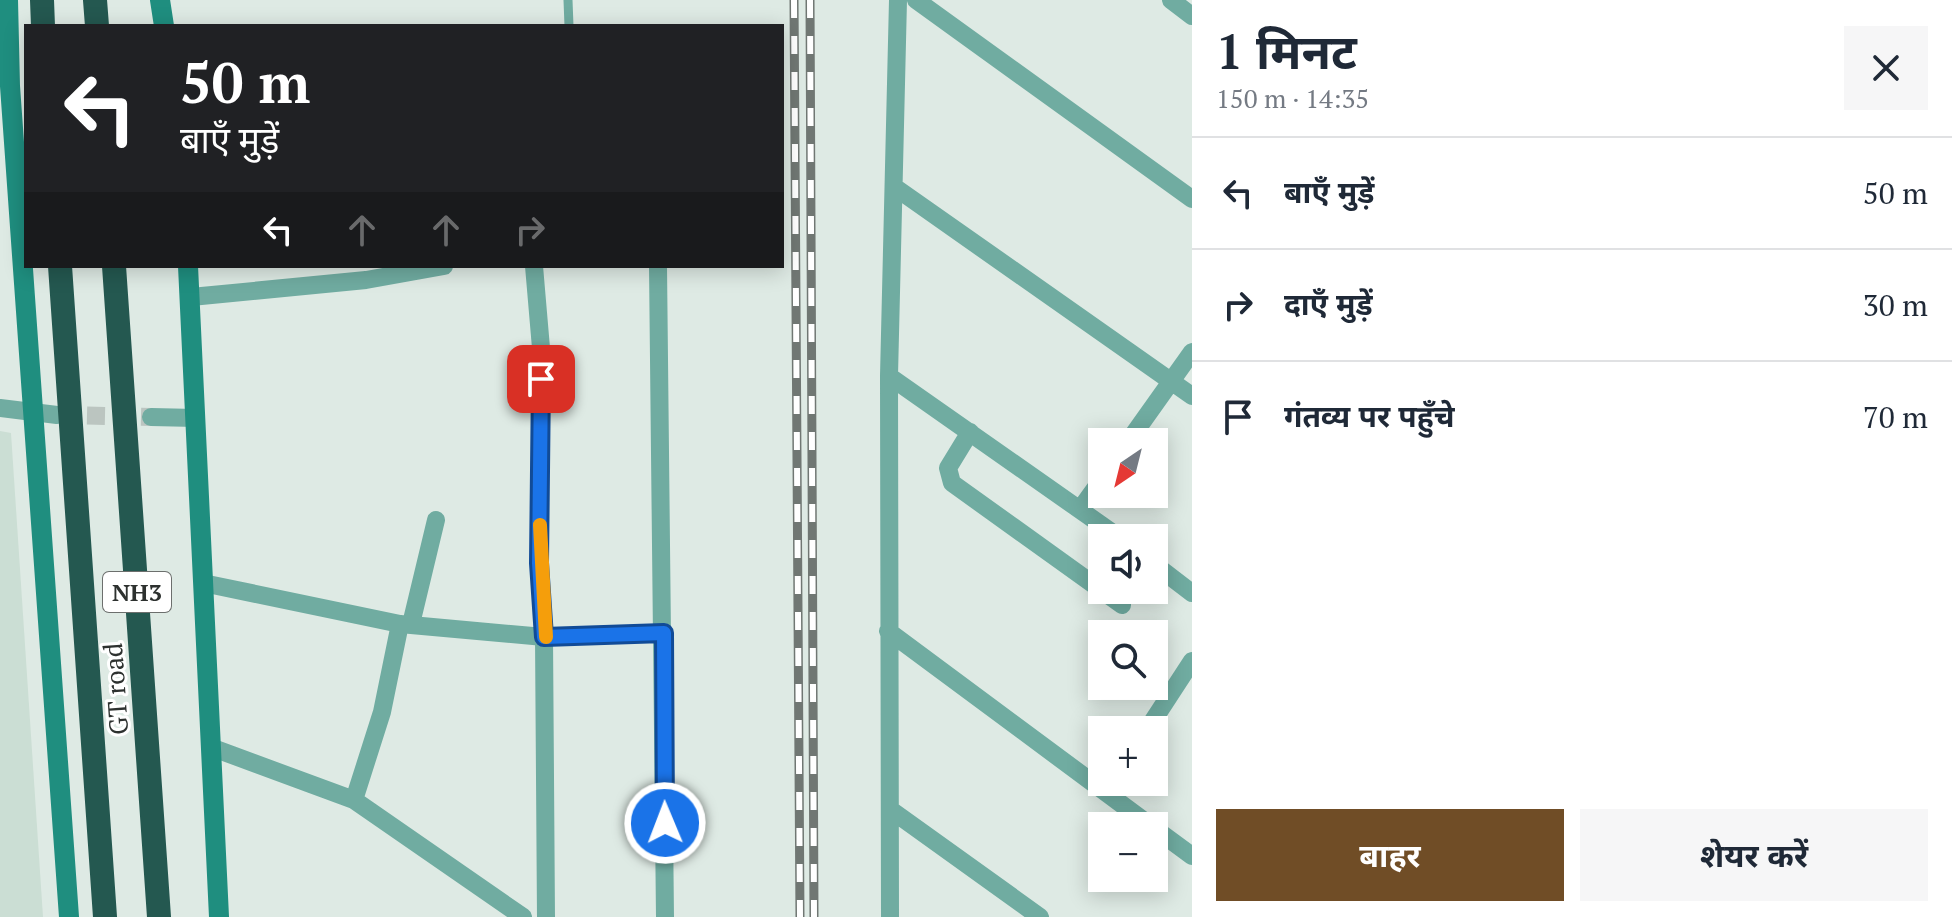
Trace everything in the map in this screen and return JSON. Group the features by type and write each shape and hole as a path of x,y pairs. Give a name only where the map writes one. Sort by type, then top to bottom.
{"highway":[{"path":"42,0 43,24"},
{"path":"95,0 97,24"},
{"name":"GT road","path":"60,268 105,917"},
{"name":"GT road","path":"114,268 159,917"}],"main road":[{"path":"8,0 24,266"},
{"path":"160,0 164,24"},
{"path":"24,268 69,917"},
{"path":"188,268 219,917"}],"street":[{"path":"890,917 889,376 896,188 898,0"},
{"path":"916,0 1192,199"},
{"path":"1171,0 1192,16"},
{"path":"896,188 1192,396"},
{"path":"191,297 366,280 433,268"},
{"path":"534,268 541,348 539,563 544,637 546,917"},
{"path":"658,268 665,917"},
{"path":"1138,428 1192,352"},
{"path":"889,376 1102,524"},
{"path":"0,408 33,415 57,415"},
{"path":"151,417 196,418"},
{"path":"970,432 948,468 952,483 1122,605"},
{"path":"1081,508 1088,498"},
{"path":"354,800 436,520"},
{"path":"1168,575 1192,593"},
{"path":"203,583 406,624 544,637 664,633"},
{"path":"888,631 1088,772"},
{"path":"1156,716 1192,661"},
{"path":"213,748 354,800 523,917"},
{"path":"1119,796 1136,812"},
{"path":"891,810 1040,917"},
{"path":"1168,838 1192,856"}],"lane":[{"path":"568,0 569,24"}],"shaded area":[{"path":"0,431 11,433 43,917 0,917"}],"tunnel":[{"path":"60,415 151,417"}],"railway":[{"path":"794,0 800,917"},
{"path":"810,0 814,917"}],"slow traffic":[{"path":"540,525 539,563 546,637"}],"route":[{"path":"541,379 539,563 544,637 664,633 665,823"}]}
